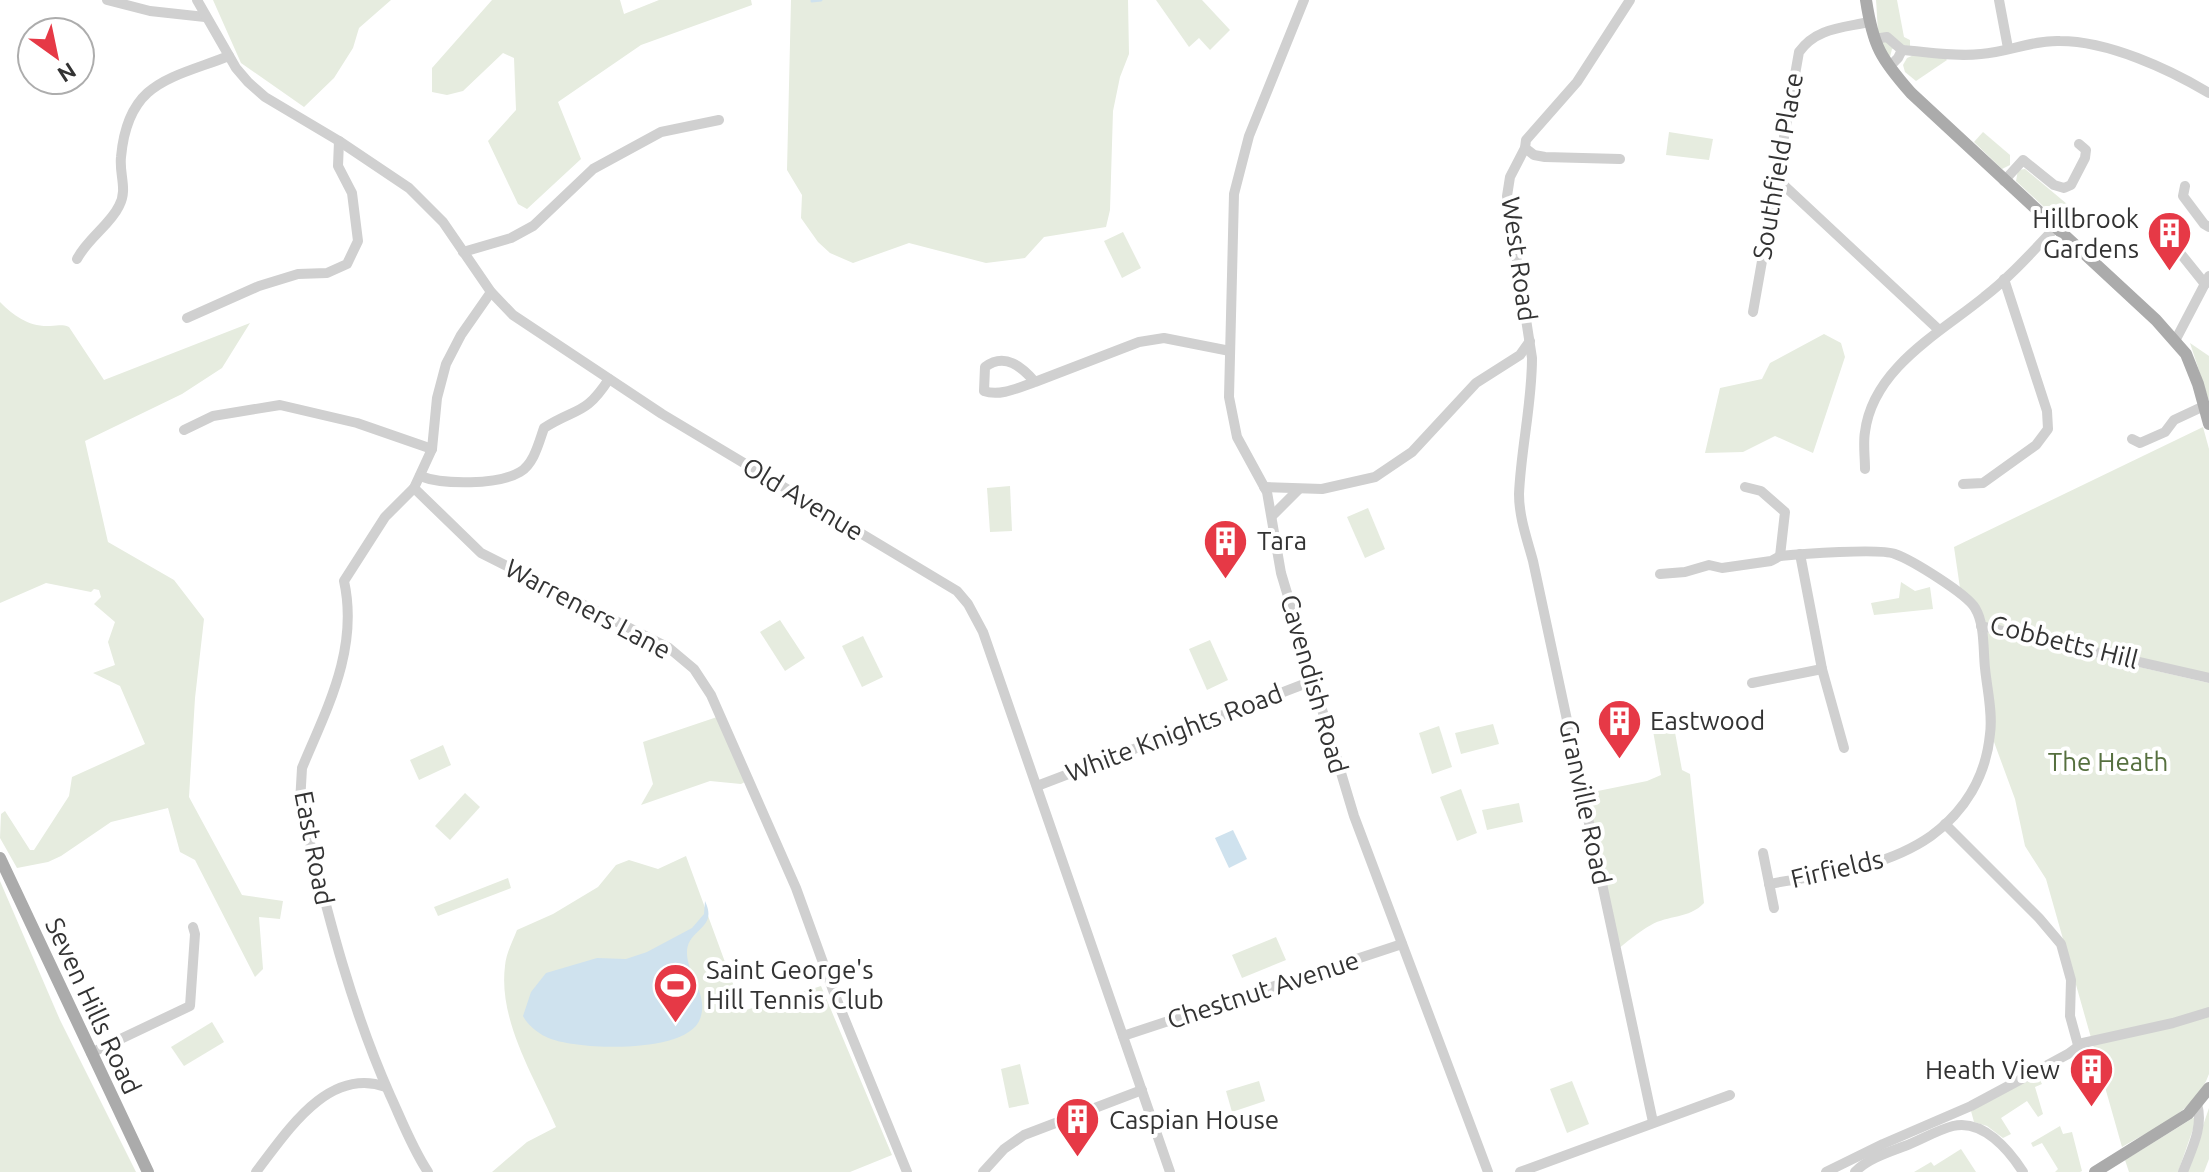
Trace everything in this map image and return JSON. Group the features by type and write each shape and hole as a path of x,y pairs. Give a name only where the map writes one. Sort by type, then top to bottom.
{"main road":[{"path":"1866,0 1874,39 1889,67 1911,93 2186,354 2209,424"},
{"name":"Seven Hills Road","path":"0,858 148,1172"},
{"path":"2095,1172 2169,1127 2197,1104 2209,1088"}],"street":[{"path":"107,0 150,11 205,17"},
{"name":"Old Avenue","path":"197,0 229,56 248,82 265,97 409,188 443,222 491,292 513,315 662,414 957,591 968,604 983,632 1170,1172"},
{"name":"Cavendish Road","path":"1304,0 1249,136 1234,194 1229,397 1242,448 1264,487 1281,573 1354,816 1488,1172"},
{"name":"West Road","path":"1264,487 1322,489 1357,482 1389,469 1412,452 1476,383 1520,355 1530,341 1507,196 1510,177 1526,140 1577,82 1630,0"},
{"path":"1999,0 2008,48"},
{"name":"Southfield Place","path":"1753,312 1799,52 1808,39 1820,32 1869,22"},
{"path":"1874,39 1887,37 1902,50 1971,55 2060,40 2091,44 2176,75 2209,93"},
{"path":"1889,67 1902,50"},
{"path":"77,259 84,245 119,208 124,190 120,163 122,141 137,104 159,82 229,56"},
{"path":"463,252 511,238 533,226 593,169 661,132 719,120"},
{"path":"187,318 259,286 298,274 327,273 347,264 358,241 352,193 338,166 339,141"},
{"path":"2004,181 2021,157 2054,185 2064,188 2071,185 2085,158 2086,150 2079,144"},
{"path":"1525,148 1534,155 1545,157 1620,159"},
{"path":"1776,178 1939,330"},
{"path":"2185,186 2182,195 2209,227"},
{"path":"1865,469 1865,431 1878,394 1892,376 1939,330 1978,303 2055,228"},
{"path":"2160,228 2207,280 2204,299 2175,341"},
{"path":"1963,484 1983,483 2036,445 2048,429 2047,411 2004,279"},
{"path":"414,488 432,449 437,398 446,364 461,335 491,292"},
{"path":"1035,382 1017,364 995,361 985,367 984,391 1007,392 1035,382 1139,342 1164,338 1230,351"},
{"name":"Granville Road","path":"1530,341 1532,385 1519,495 1521,519 1533,561 1653,1122"},
{"path":"420,476 433,481 476,481 497,479 522,471 529,463 544,428 585,408 594,401 609,379"},
{"path":"184,430 213,416 280,405 357,423 432,449"},
{"path":"2132,439 2140,443 2165,432 2174,420 2204,406"},
{"path":"1752,485 1785,512 1780,556"},
{"name":"East Road","path":"414,488 385,517 344,581 348,597 341,671 302,768 299,785 300,803 366,1070 386,1087 428,1172"},
{"name":"Warreners Lane","path":"414,488 481,553 669,648 694,669 711,695 776,842 907,1172"},
{"path":"1272,516 1299,489"},
{"path":"1800,554 1822,669 1844,748"},
{"name":"Cobbetts Hill","path":"1660,574 1685,572 1709,565 1722,568 1800,554 1895,554 1964,596 1976,608 1981,626 2209,678"},
{"name":"Firfields","path":"1769,884 1879,861 1914,846 1945,824 1974,790 1991,732 1981,626"},
{"path":"1752,683 1822,669"},
{"name":"White Knights Road","path":"1037,786 1312,681"},
{"path":"1945,824 2061,944 2071,980 2070,1016 2078,1045"},
{"name":"Firfields","path":"1763,853 1774,908"},
{"path":"91,1053 190,1006 193,927"},
{"name":"Chestnut Avenue","path":"1123,1036 1402,944"},
{"path":"1826,1172 1971,1106 2068,1054 2078,1045 2209,1012"},
{"path":"256,1172 306,1109 318,1100 366,1070 386,1087"},
{"path":"983,1172 1004,1149 1024,1135 1142,1090"},
{"path":"1520,1172 1730,1095"},
{"path":"2183,1172 2198,1131 2201,1116 2197,1104"},
{"path":"1855,1172 1892,1151 1947,1128 1963,1125 1983,1132 2004,1145 2023,1172"}],"green space":[{"path":"213,0 391,0 359,28 353,48 334,78 304,107 241,63"},
{"path":"492,0 620,0 624,14 659,0 751,0 752,5 641,45 558,102 581,159 527,209 518,204 488,141 516,110 514,58 503,53 463,91 447,95 432,92 432,68"},
{"path":"791,0 1128,0 1129,54 1120,77 1113,111 1110,210 1106,227 1044,237 1025,258 986,263 909,243 853,263 830,253 801,218 802,195 787,170"},
{"path":"1156,0 1202,0 1230,30 1210,50 1199,38 1189,47"},
{"path":"1876,0 1897,0 1904,37 1910,40 1910,46 1892,49 1889,61 1880,39"},
{"path":"1914,55 1944,57 1947,60 1916,81 1905,72 1903,65 1907,58"},
{"path":"1669,132 1713,139 1709,160 1666,155"},
{"path":"1983,132 2010,155 2010,165 2002,169 1974,142"},
{"path":"2025,169 2067,204 2058,220 2016,181 2018,170"},
{"path":"1123,232 1141,268 1122,278 1104,241"},
{"path":"0,302 29,323 69,327 104,380 250,323 222,368 182,394 85,441 108,542 174,580 204,619 189,797 242,895 283,901 280,919 259,917 263,969 255,977 195,860 180,852 168,808 111,822 61,856 17,868 0,838 1,814 5,811 30,850 34,850 69,796 72,777 145,744 120,686 93,673 115,665 108,642 115,622 94,604 101,597 99,590 91,592 46,583 0,603"},
{"path":"1824,334 1841,343 1845,357 1813,453 1775,436 1743,452 1705,453 1720,388 1762,379 1770,363"},
{"path":"2190,343 2209,356 2209,401"},
{"path":"2203,427 2209,449 2209,675 1982,625 1960,588 1954,547"},
{"path":"1010,486 1012,531 990,532 987,488"},
{"path":"1368,508 1385,549 1365,558 1347,517"},
{"path":"1901,582 1915,591 1930,587 1933,609 1874,615 1871,603 1899,598"},
{"path":"780,620 805,658 785,671 760,632"},
{"name":"The Heath","path":"1986,632 2209,683 2209,1074 2203,1087 2184,1109 2122,1147 2046,879 2025,846 2015,799 1994,742"},
{"path":"863,636 883,677 862,687 842,646"},
{"path":"1210,640 1228,680 1207,690 1189,649"},
{"path":"720,716 747,781 741,784 710,781 641,805 653,784 643,742"},
{"path":"1493,724 1499,744 1461,754 1455,733"},
{"path":"1439,726 1452,767 1432,774 1419,733"},
{"path":"1674,727 1682,770 1690,774 1704,903 1692,912 1651,925 1614,952 1583,794 1647,781 1661,775 1653,731"},
{"path":"443,745 451,765 419,780 410,760"},
{"path":"1461,789 1477,833 1457,841 1440,797"},
{"path":"465,793 480,807 450,840 435,826"},
{"path":"1519,803 1523,822 1487,830 1482,810"},
{"name":"Saint George's Hill Tennis Club","path":"686,856 743,1011 821,986 892,1155 850,1172 492,1172 527,1142 556,1127 520,1049 507,1007 505,966 517,930 553,914 598,887 616,865 629,860 658,869"},
{"path":"508,878 511,888 438,916 434,907"},
{"path":"0,881 60,1020 136,1172 0,1172"},
{"path":"1276,937 1286,960 1242,978 1232,955"},
{"path":"212,1022 224,1042 184,1066 171,1047"},
{"path":"1020,1064 1029,1104 1009,1108 1001,1069"},
{"path":"2037,1074 2042,1084 2035,1087 2043,1114 2038,1117 2027,1101 2001,1118 2011,1134 2003,1138 1987,1126 1974,1122 1971,1111"},
{"path":"1259,1081 1265,1101 1232,1112 1226,1091"},
{"path":"1572,1081 1589,1124 1567,1133 1550,1089"},
{"path":"2209,1108 2209,1159 2204,1172 2187,1172"},
{"path":"2198,1115 2178,1172 2129,1172 2125,1160"},
{"path":"2060,1126 2063,1134 2072,1132 2080,1172 2055,1172 2058,1169 2042,1143 2033,1147 2031,1143"},
{"path":"1961,1149 1976,1172 1914,1172 1931,1162 1934,1166"}],"water":[{"path":"1233,830 1247,859 1229,868 1215,838"},
{"path":"705,901 708,918 691,939 687,954 702,1002 700,1019 691,1030 655,1044 608,1047 565,1043 547,1037 525,1020 523,1016 531,992 546,973 597,958 626,959 647,952 692,928 704,914"}],"waterway":[{"path":"812,1 821,0"}],"place":[{"name":"Hillbrook Gardens","path":"2170,273"},
{"name":"Tara","path":"1226,580"},
{"name":"Eastwood","path":"1619,760"},
{"name":"Saint George's Hill Tennis Club","path":"675,1024"},
{"name":"Heath View","path":"2091,1109"},
{"name":"Caspian House","path":"1078,1159"}]}
